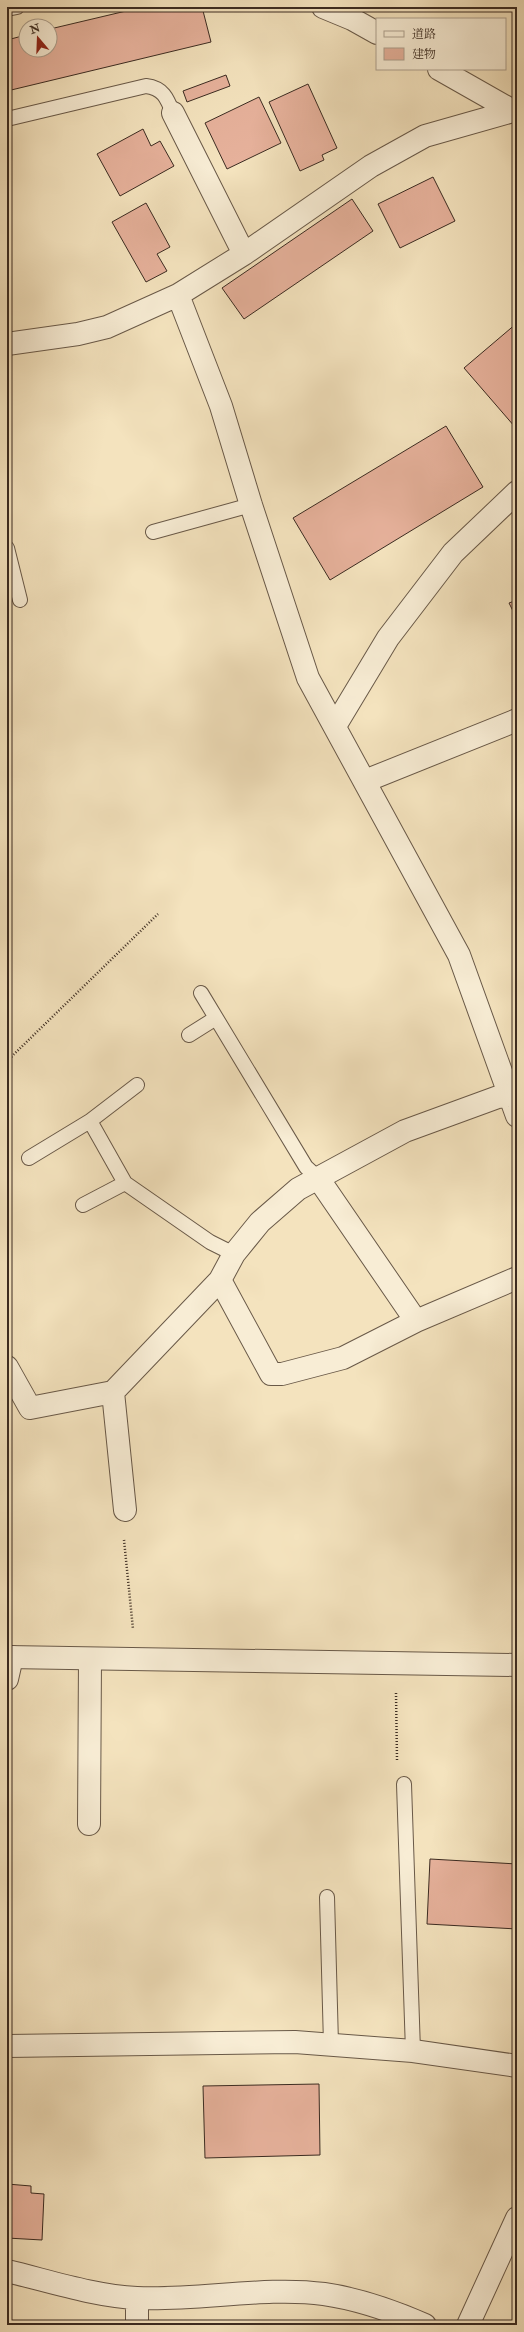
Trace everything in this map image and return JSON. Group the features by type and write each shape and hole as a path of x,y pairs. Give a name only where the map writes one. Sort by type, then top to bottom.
{"street":[{"path":"323,7 352,19 376,32"},
{"path":"441,70 515,111"},
{"path":"7,344 78,334 107,326 178,295 244,254 371,166 425,136 515,111"},
{"path":"174,113 244,254"},
{"path":"178,295 221,406 251,505 308,678 459,955 515,1103"},
{"path":"335,726 388,638 453,553 517,492"},
{"path":"365,781 517,720"},
{"path":"7,1367 30,1408 113,1392 220,1280 234,1254 260,1222 298,1189 405,1131 498,1097 515,1103"},
{"path":"318,1178 416,1321"},
{"path":"220,1280 271,1374 282,1374 343,1358 416,1321 517,1278"},
{"path":"113,1392 125,1510"},
{"path":"7,1679 10,1657 517,1665"},
{"path":"89,1824 90,1658"},
{"path":"7,2046 295,2042 413,2051 517,2066"},
{"path":"468,2325 517,2218"},
{"path":"7,2271 100,2293 137,2298 289,2293 323,2294 358,2301 426,2325"},
{"path":"137,2298 137,2325"}],"lane":[{"path":"7,9 17,7"},
{"path":"7,119 146,86 156,87 164,94 174,113"},
{"path":"153,532 251,505"},
{"path":"7,548 20,600"},
{"path":"201,993 306,1167 318,1178"},
{"path":"189,1035 216,1018"},
{"path":"29,1158 90,1121 137,1085"},
{"path":"90,1121 125,1183 210,1242 234,1254"},
{"path":"83,1205 125,1183"},
{"path":"404,1784 413,2051"},
{"path":"327,1897 331,2044"}],"path":[{"path":"7,1060 158,914"},
{"path":"125,1510 123,1521 136,1659"},
{"path":"395,1664 398,1774 404,1784"}],"building":[{"path":"143,7 202,7 211,42 7,91 7,40 18,37 18,58 58,58 58,27"},
{"path":"226,75 230,86 187,102 183,91"},
{"path":"308,84 337,148 322,155 324,160 300,171 269,102"},
{"path":"259,97 281,143 227,169 205,123"},
{"path":"143,129 151,146 160,141 174,166 120,196 97,154"},
{"path":"433,177 455,221 400,248 378,204"},
{"path":"352,199 373,231 244,319 222,288"},
{"path":"146,203 170,247 157,254 167,271 146,282 112,222"},
{"path":"517,323 517,425 515,427 464,368"},
{"path":"446,426 483,487 330,580 293,518"},
{"path":"517,600 517,619 509,603"},
{"path":"430,1859 517,1864 517,1929 427,1924"},
{"path":"319,2084 320,2155 205,2158 203,2086"},
{"path":"7,2184 31,2186 31,2193 44,2194 42,2240 7,2238"}]}
